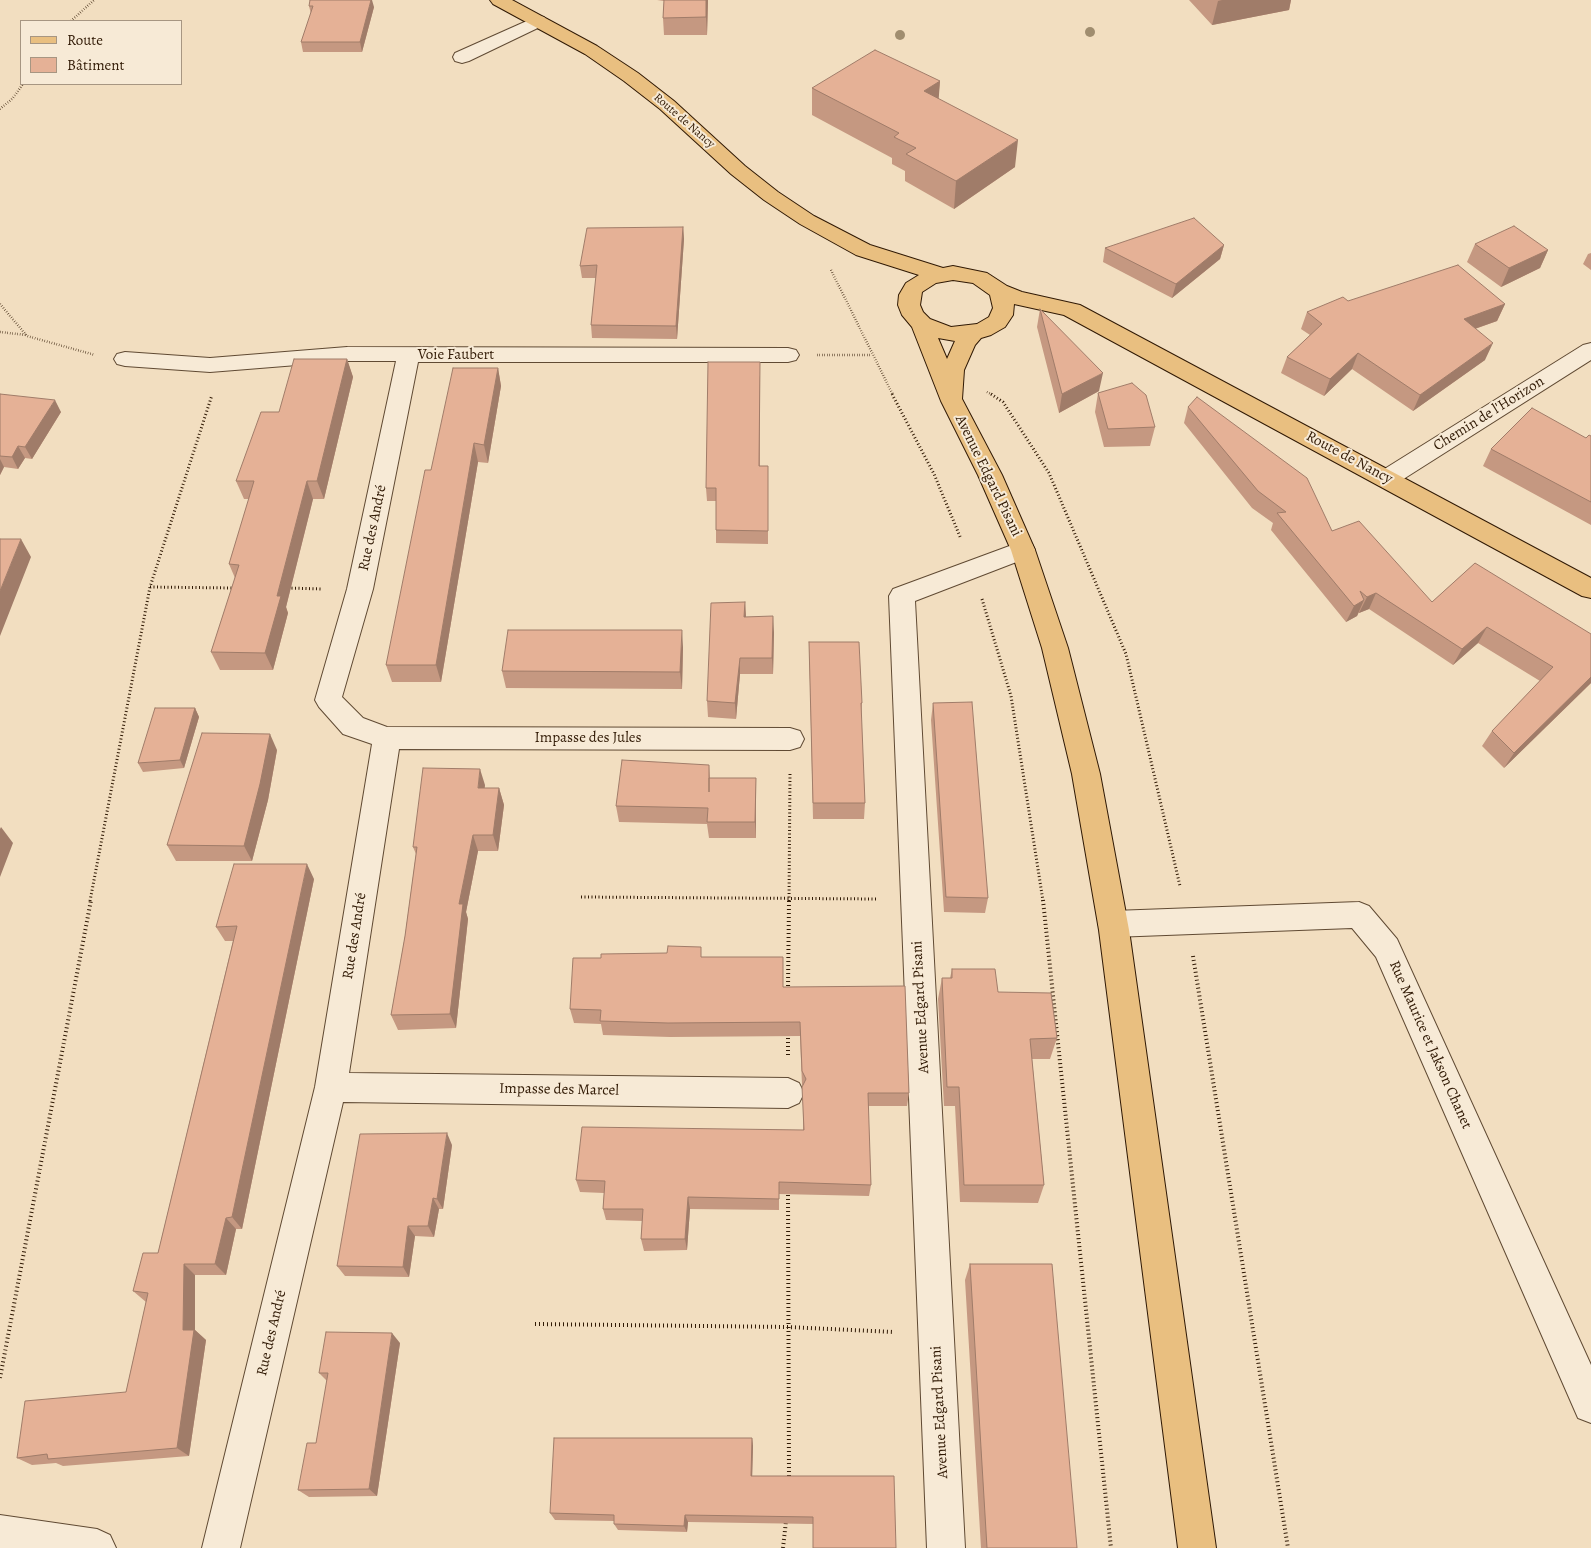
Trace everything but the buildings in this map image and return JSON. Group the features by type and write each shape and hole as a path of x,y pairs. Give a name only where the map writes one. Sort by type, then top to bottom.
{"main road":[{"name":"Route de Nancy","path":"499,0 591,50 631,77 667,105 738,170 771,196 807,220 863,250 939,274"},
{"name":"Route de Nancy","path":"863,250 910,295"},
{"path":"953,273 979,278 999,291 1003,299 1004,308 1002,315 997,322 973,333 951,334 922,324 913,315 909,305 910,295 920,282 939,274 953,273"},
{"name":"Route de Nancy","path":"999,291 1018,298 1054,304 1072,310 1591,589"},
{"name":"Route de Nancy","path":"997,322 1044,317 1080,321 1107,328"},
{"name":"Avenue Edgard Pisani","path":"922,324 952,401 990,475 1023,550 1055,648 1086,774 1113,924 1196,1548"},
{"name":"Avenue Edgard Pisani","path":"952,401 953,370 965,343 973,333"}],"street":[{"path":"462,57 538,21"},
{"name":"Chemin de l'Horizon","path":"1386,478 1591,350"},
{"name":"Voie Faubert","path":"125,359 210,365 347,354 788,355"},
{"name":"Rue des André","path":"221,1548 331,1087 387,738 353,726 328,700 360,590 408,355"},
{"name":"Avenue Edgard Pisani","path":"946,1548 902,596 1023,550"},
{"name":"Impasse des Jules","path":"387,738 790,738"},
{"name":"Rue Maurice et Jakson Chanet","path":"1113,924 1358,915 1386,948 1591,1405"},
{"name":"Impasse des Marcel","path":"331,1087 788,1093"},
{"path":"0,1534 97,1548"}],"path":[{"path":"72,20 94,0"},
{"path":"0,109 13,98 22,85"},
{"path":"807,220 872,356 934,474 974,569 1011,696 1042,891 1111,1548"},
{"path":"0,304 27,336"},
{"path":"0,332 27,336 81,352 125,359"},
{"path":"788,355 872,356"},
{"path":"0,1378 150,587 222,364"},
{"path":"150,587 236,588"},
{"path":"284,588 360,590"},
{"path":"788,996 790,738"},
{"path":"581,897 880,899"},
{"path":"788,1025 788,1093"},
{"path":"788,1181 788,1486"},
{"path":"535,1324 788,1326 936,1334"},
{"path":"783,1548 787,1513"}]}
